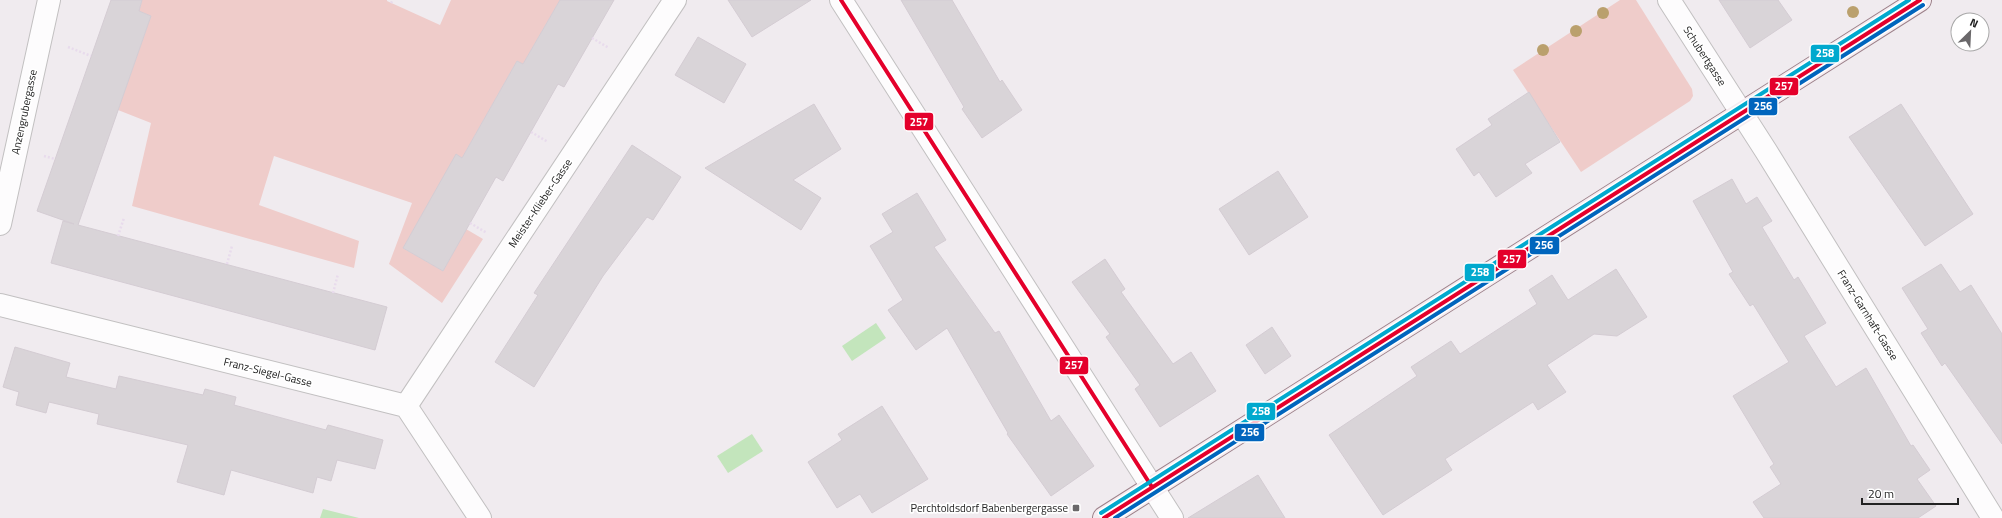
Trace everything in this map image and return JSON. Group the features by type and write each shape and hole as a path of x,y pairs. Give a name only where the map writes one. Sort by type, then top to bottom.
{"main road":[{"path":"1104,518 1152,486 1920,0"}],"street":[{"name":"Anzengrubergasse","path":"0,224 49,0"},
{"name":"Meister-Klieber-Gasse","path":"406,406 675,0"},
{"path":"841,0 1172,518"},
{"name":"Schubertgasse","path":"1669,0 1741,113"},
{"name":"Franz-Garnhaft-Gasse","path":"1741,113 1993,518"},
{"name":"Franz-Siegel-Gasse","path":"0,305 406,406"},
{"path":"406,406 480,518"}],"path":[{"path":"118,236 124,218"},
{"path":"227,264 232,246"},
{"path":"333,293 338,274"}],"shaded area":[{"path":"142,0 387,0 440,25 451,0 560,0 523,64 517,61 462,158 456,155 403,248 443,271 466,229 483,239 442,303 389,264 412,203 274,156 259,205 359,241 354,268 132,206 151,123 118,110 151,16 139,11"},
{"path":"1620,0 1636,0 1692,89 1693,96 1690,101 1581,172 1513,70"},
{"path":"876,323 886,338 852,361 842,346"},
{"path":"752,434 763,451 728,473 717,456"},
{"path":"323,509 359,518 320,518"}],"building":[{"path":"111,0 142,0 139,11 151,16 78,225 387,307 375,350 51,263 63,221 74,224 37,211"},
{"path":"560,0 614,0 564,87 558,84 503,181 496,177 443,271 403,248 456,154 462,158 517,61 523,64"},
{"path":"728,0 811,0 752,37"},
{"path":"901,0 952,0 1000,82 1002,80 1022,110 982,138 962,109 964,107"},
{"path":"1719,0 1778,0 1792,20 1750,48"},
{"path":"698,37 746,64 724,103 675,75"},
{"path":"1529,92 1560,142 1525,164 1532,173 1496,197 1479,172 1474,176 1456,149 1492,125 1488,119"},
{"path":"814,104 841,149 793,180 821,198 801,230 705,168"},
{"path":"1901,104 1973,214 1925,246 1849,137"},
{"path":"632,145 681,177 653,220 647,217 603,276 534,387 495,362 538,295 534,293"},
{"path":"1278,171 1308,217 1249,255 1219,209"},
{"path":"1732,179 1746,204 1757,197 1772,221 1762,227 1794,280 1798,277 1826,323 1804,336 1836,387 1866,368 1911,446 1913,445 1930,470 1917,479 1936,506 1918,518 1764,518 1753,502 1781,484 1770,467 1774,464 1733,396 1789,362 1753,304 1750,306 1729,274 1733,272 1693,201"},
{"path":"917,193 946,240 934,247 995,333 999,331 1051,421 1059,415 1094,466 1051,496 1007,434 1008,433 947,328 916,350 888,310 903,300 870,246 893,232 882,214"},
{"path":"1105,259 1125,289 1121,292 1173,364 1191,352 1216,391 1160,427 1135,389 1140,385 1106,337 1110,334 1072,282"},
{"path":"1941,264 1960,292 1971,285 2002,334 2002,444 1945,363 1942,366 1921,333 1928,329 1902,288"},
{"path":"1616,269 1647,317 1617,336 1594,334 1547,365 1566,392 1538,410 1533,402 1445,459 1452,470 1383,515 1329,435 1417,376 1411,367 1451,341 1460,354 1537,304 1529,290 1552,275 1568,300"},
{"path":"1272,327 1291,356 1265,374 1246,345"},
{"path":"15,347 70,363 66,377 116,389 119,376 203,395 205,389 236,397 234,405 326,430 328,425 383,440 375,469 337,460 331,481 317,477 313,493 231,470 224,495 177,482 188,445 97,424 99,414 49,402 46,413 16,405 19,392 3,387"},
{"path":"882,406 928,479 872,513 860,494 837,508 808,462 842,440 838,434"},
{"path":"1258,475 1285,518 1188,518"}],"transit line":[{"name":"257","path":"841,0 1152,487"},
{"name":"258","path":"1101,513 1909,0"},
{"name":"257","path":"1104,518 1920,0"},
{"name":"256","path":"1115,518 1923,5"}],"place":[{"name":"Perchtoldsdorf Babenbergergasse","path":"1076,508"}]}
